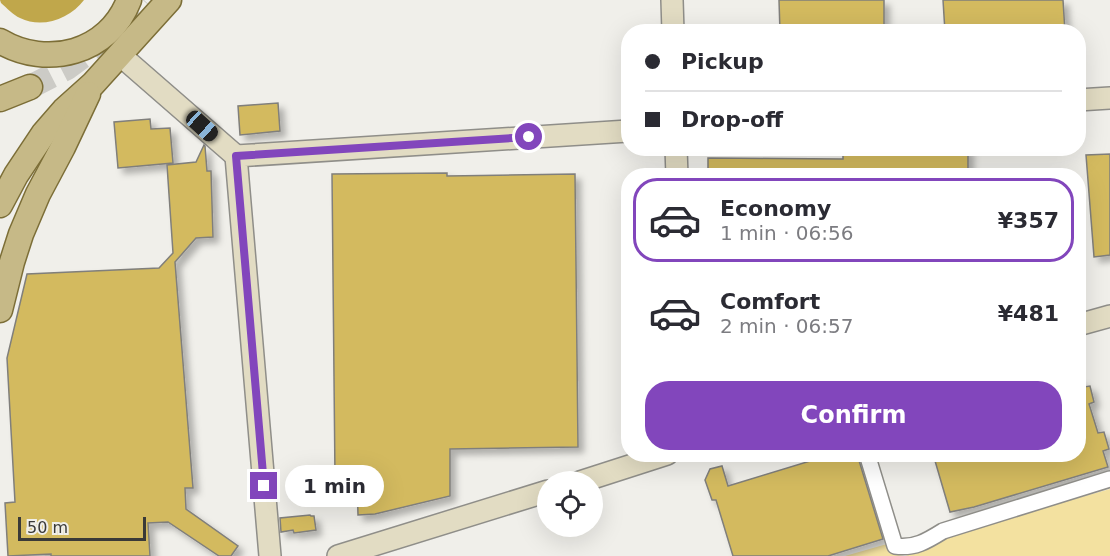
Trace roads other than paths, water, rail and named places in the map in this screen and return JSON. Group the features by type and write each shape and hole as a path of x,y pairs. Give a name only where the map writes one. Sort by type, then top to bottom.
{"main road":[{"path":"0,41 10,47 42,56 73,52 105,35 119,20 129,0"},
{"path":"0,205 16,175 44,133 64,110 93,84 169,0"},
{"path":"0,310 21,234 38,194 93,84"},
{"path":"0,99 30,87"}],"street":[{"path":"672,0 673,24"},
{"path":"120,55 236,156 270,556"},
{"path":"1086,100 1110,98"},
{"path":"236,156 621,131"},
{"path":"1086,323 1110,316"},
{"path":"603,475 642,462"},
{"path":"869,462 895,546 906,548 926,542 943,531 1110,479"},
{"path":"338,556 537,494"}],"tunnel":[{"path":"30,87 67,68 112,35 144,0"}]}
